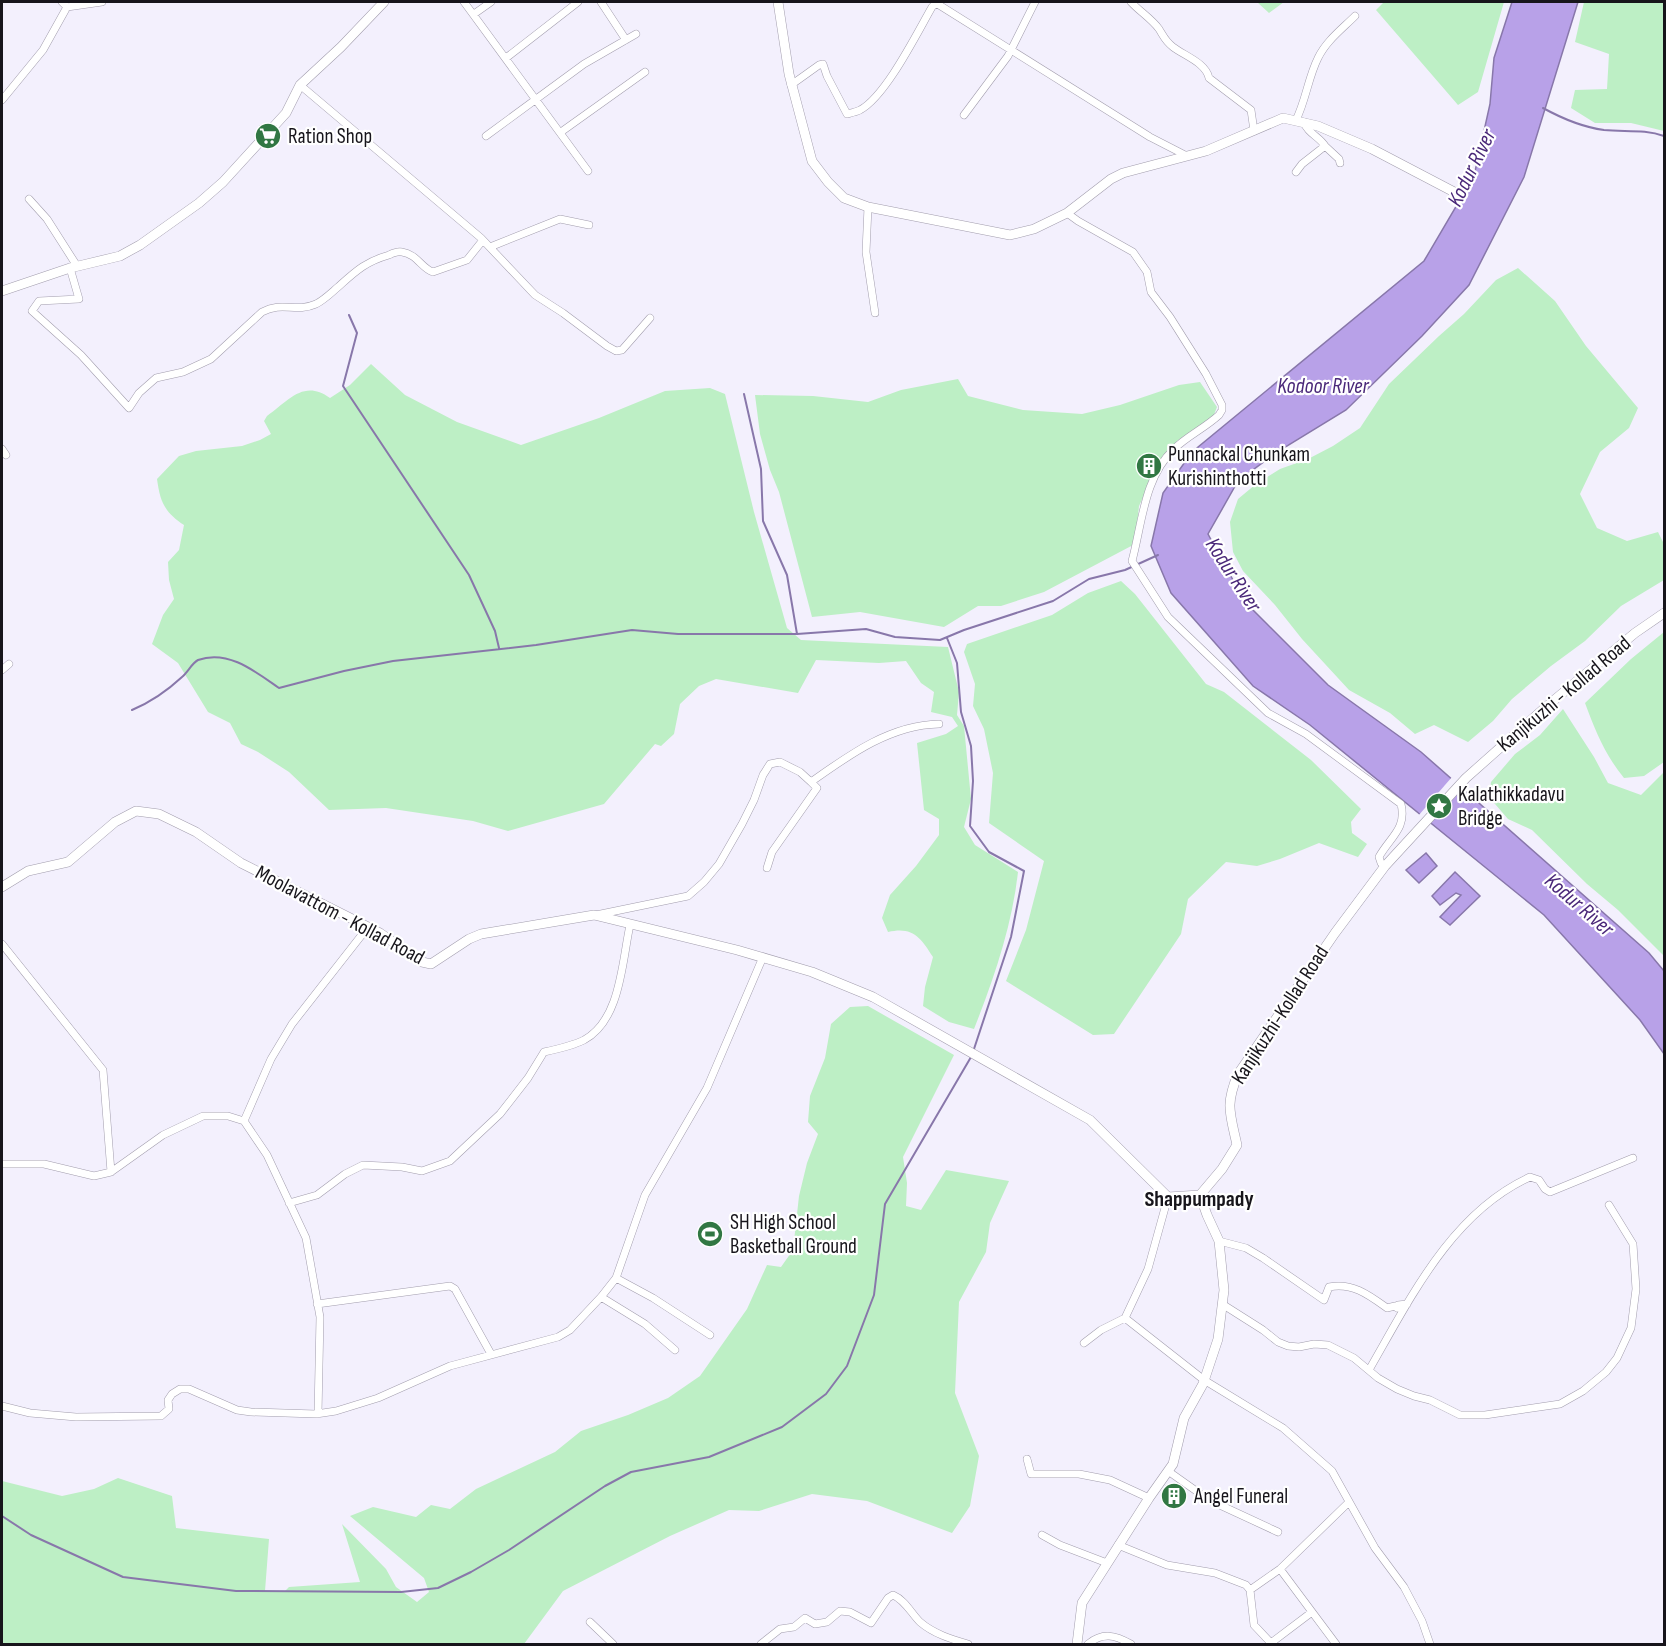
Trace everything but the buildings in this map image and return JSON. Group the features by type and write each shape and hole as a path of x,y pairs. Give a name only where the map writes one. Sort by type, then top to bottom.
{"main road":[{"path":"2,291 73,267 120,256 140,245 199,203 223,182 286,113 300,85 384,2"},
{"path":"778,2 791,85 812,161 844,198 868,207 1010,235 1034,230 1067,213 1111,179 1123,173 1206,151 1283,118 1300,121 1372,149 1458,194"},
{"name":"Kanjikuzhi - Kollad Road","path":"1418,831 1466,778 1600,662 1635,633 1665,613"},
{"name":"Moolavattom - Kollad Road","path":"2,887 28,871 68,862 115,822 136,811 159,814 196,832 242,863 380,933 422,962 431,964 469,939 481,934 594,915 763,957 812,972 873,997 1090,1120 1168,1197"},
{"name":"Kanjikuzhi-Kollad Road","path":"1200,1195 1222,1169 1237,1144 1228,1106 1231,1090 1238,1074 1335,933 1385,866 1418,831"},
{"path":"1077,1644 1082,1604 1118,1545 1173,1464 1184,1418 1204,1380 1218,1339 1224,1290 1220,1241 1200,1195 1168,1197"}],"street":[{"path":"2,100 43,50 65,4 102,2"},
{"path":"464,2 588,171"},
{"path":"474,14 491,2"},
{"path":"506,58 578,2"},
{"path":"601,2 626,40"},
{"path":"964,115 1010,50 1035,2"},
{"path":"1131,2 1159,30 1161,37 1198,63 1209,74 1209,78 1251,110 1254,131"},
{"path":"791,85 819,64 824,64 827,76 847,114 861,110 883,88 911,45 932,6 936,3 1150,137 1187,156"},
{"path":"1340,163 1321,139 1300,121 1317,58 1323,48 1355,16"},
{"path":"486,136 584,64 636,34"},
{"path":"561,132 645,72"},
{"path":"300,85 483,240 535,295 594,338 616,351 622,350 650,318"},
{"path":"1296,172 1302,164 1325,146"},
{"path":"29,199 53,226 73,267 79,299 39,302 32,311 81,355 129,408 140,393 156,378 183,372 211,359 262,312 271,307 307,308 321,302 372,259 404,252 416,257 428,270 433,272 468,260 483,240"},
{"path":"868,207 866,252 875,313"},
{"path":"1067,213 1133,252 1147,272 1151,292 1200,364 1222,405 1219,415 1174,448 1158,470 1144,506 1132,561 1168,617 1268,713 1306,734 1401,804 1403,815 1401,826 1379,857 1385,866"},
{"path":"490,247 554,220 565,219 589,225"},
{"path":"2,670 9,664"},
{"path":"811,782 862,746 901,731 929,724 939,724"},
{"path":"594,915 688,896 719,864 754,800 763,775 770,764 780,762 800,772 817,789 777,845 767,868"},
{"path":"289,1203 317,1195 345,1174 363,1165 402,1167 422,1171 450,1161 500,1114 528,1078 544,1052 565,1048 586,1039 605,1021 621,980 623,953 630,925"},
{"path":"244,1121 271,1059 292,1024 368,927"},
{"path":"2,944 103,1070 111,1172"},
{"path":"2,1406 30,1413 76,1417 161,1416 169,1409 168,1400 172,1394 180,1389 189,1389 237,1410 318,1414 354,1407 450,1366 565,1334 602,1297 615,1278 645,1195 707,1088 763,957"},
{"path":"2,1164 44,1164 94,1176 111,1172 163,1135 203,1116 228,1116 244,1121 267,1155 306,1238 320,1317 318,1414"},
{"path":"1369,1370 1435,1260 1480,1210 1508,1189 1533,1177 1550,1192 1633,1158"},
{"path":"1084,1343 1101,1330 1125,1318 1148,1269 1168,1197"},
{"path":"1222,1304 1278,1342 1299,1347 1314,1344 1328,1345 1354,1358 1397,1389 1430,1400 1460,1415 1493,1415 1560,1404 1583,1391 1606,1372 1617,1359 1631,1328 1636,1289 1633,1244 1609,1205"},
{"path":"1220,1241 1246,1248 1324,1300 1329,1287 1341,1284 1368,1293 1387,1308 1395,1306 1397,1308 1398,1305 1407,1304"},
{"path":"615,1278 653,1298 710,1335"},
{"path":"317,1304 450,1286 455,1289 491,1354"},
{"path":"602,1297 645,1324 675,1350"},
{"path":"1125,1318 1204,1380 1259,1412 1310,1450 1332,1471 1375,1548 1404,1587 1422,1621 1430,1644"},
{"path":"1027,1459 1031,1474 1079,1474 1110,1480 1149,1498"},
{"path":"1168,1471 1209,1500 1278,1532"},
{"path":"1250,1590 1280,1569 1348,1503"},
{"path":"1042,1535 1060,1545 1107,1563"},
{"path":"1118,1545 1167,1565 1215,1573 1246,1585 1250,1590 1254,1625 1271,1643 1312,1612"},
{"path":"1280,1569 1336,1644"},
{"path":"761,1644 780,1629 794,1627 805,1618 815,1624 827,1622 840,1611 850,1612 872,1623 888,1598 893,1595 903,1601 914,1616 927,1627 941,1636 968,1644"},
{"path":"590,1622 613,1644"},
{"path":"1088,1644 1108,1635 1131,1644"}],"green space":[{"path":"1257,2 1284,2 1269,13"},
{"path":"1384,2 1504,2 1478,92 1458,105 1376,10"},
{"path":"1584,2 1664,2 1664,131 1631,123 1595,123 1571,108 1575,90 1607,89 1609,54 1575,42"},
{"path":"1518,268 1555,301 1586,346 1638,408 1629,428 1600,452 1580,494 1597,528 1627,541 1658,532 1664,544 1664,580 1621,606 1585,641 1512,699 1493,721 1468,742 1434,725 1415,734 1390,713 1349,690 1302,639 1275,605 1243,571 1233,552 1230,522 1238,499 1256,484 1280,469 1308,459 1333,446 1360,428 1389,384 1464,314 1496,280"},
{"path":"371,364 405,395 457,422 521,445 599,418 665,391 710,388 725,394 754,512 787,628 801,640 948,647 959,692 957,715 964,726 971,799 964,827 975,845 1018,872 1001,952 974,1029 949,1022 923,1006 925,987 933,957 920,939 910,932 888,932 882,918 890,895 939,835 939,819 924,810 917,743 946,734 958,726 952,717 931,712 934,692 921,683 906,661 879,663 816,660 798,693 716,679 699,686 680,704 674,734 661,746 655,744 604,804 508,831 473,821 386,808 329,810 289,772 241,744 230,723 208,712 178,663 152,644 163,615 174,599 169,580 168,562 179,550 184,525 167,511 157,479 179,456 196,451 242,446 260,440 271,434 264,421 267,416 290,398 304,391 312,391 330,398 350,385"},
{"path":"958,379 968,396 1023,410 1082,414 1120,405 1179,385 1200,382 1217,407 1213,417 1177,441 1162,457 1139,506 1135,544 1044,592 1001,606 978,606 944,627 860,612 812,617 779,492 760,434 755,395 813,396 868,402 901,390"},
{"path":"1121,581 1135,594 1206,684 1224,692 1311,760 1361,809 1351,822 1352,833 1367,844 1358,857 1319,843 1257,866 1226,862 1188,899 1181,934 1114,1034 1093,1035 1006,981 1026,930 1044,861 989,823 993,773 984,729 973,706 975,684 964,652 967,644 1052,615 1088,593"},
{"path":"1664,632 1664,762 1644,776 1624,778 1606,751 1585,703 1631,659"},
{"path":"1563,709 1608,783 1641,795 1664,772 1664,956 1532,830 1508,819 1489,797 1491,782 1515,754 1540,735"},
{"path":"868,1006 954,1055 903,1157 907,1183 906,1206 921,1210 946,1170 1009,1181 990,1223 986,1252 959,1302 955,1393 979,1456 970,1506 952,1533 867,1501 812,1494 759,1511 729,1510 670,1536 563,1591 524,1644 2,1644 2,1481 62,1496 94,1489 118,1478 172,1496 176,1528 269,1539 265,1591 284,1592 289,1587 360,1582 342,1524 386,1569 396,1587 417,1602 429,1592 424,1578 350,1516 373,1507 416,1517 431,1505 450,1509 476,1489 555,1452 581,1431 668,1398 700,1376 747,1309 767,1265 781,1267 793,1250 799,1196 807,1163 818,1134 808,1122 810,1096 825,1058 831,1024 850,1007"},
{"name":"SH High School Basketball Ground","path":"707,1224 719,1232 714,1242 710,1239 707,1242 701,1236"}],"water":[{"name":"Kodoor River","path":"1512,2 1578,2 1524,177 1469,285 1422,336 1346,410 1277,452 1238,481 1208,534 1245,602 1328,685 1421,752 1649,953 1664,971 1664,1054 1640,1020 1544,915 1310,725 1253,686 1171,593 1151,546 1163,493 1192,452 1424,261 1474,176 1490,104 1494,58"},
{"path":"1426,853 1437,866 1419,883 1406,870"},
{"path":"1455,872 1480,896 1450,925 1440,917 1461,895 1456,893 1440,905 1432,896"}],"pier":[{"name":"Kalathikkadavu Bridge","path":"1452,777 1463,786 1428,824 1418,816"}],"waterway":[{"path":"1543,108 1588,127 1650,132 1664,136"},
{"path":"349,315 357,333 343,386 469,575 495,631 499,648"},
{"path":"744,394 761,469 763,521 787,575 797,634"},
{"path":"132,710 165,691 196,661 209,657 220,657 241,664 279,688 393,661 536,645 632,630 678,634 797,634 866,629 895,637 940,640 1053,601 1089,579 1125,570 1158,555"},
{"path":"947,638 957,663 961,712 971,746 973,781 970,826 989,852 1024,871 1011,937 973,1052"},
{"path":"2,1516 31,1535 123,1577 236,1591 401,1592 438,1588 509,1550 605,1486 631,1472 709,1457 782,1427 826,1394 847,1366 874,1295 885,1204 971,1057"}],"place":[{"name":"Ration Shop","path":"268,136"},
{"name":"Punnackal Chunkam Kurishinthotti","path":"1149,466"},
{"name":"Kalathikkadavu Bridge","path":"1439,806"},
{"name":"SH High School Basketball Ground","path":"710,1234"},
{"name":"Angel Funeral","path":"1174,1496"}],"district":[{"name":"Shappumpady","path":"1199,1199"}],"water label":[{"name":"Kodur River","path":"1472,168"},
{"name":"Kodur River","path":"1233,575"},
{"name":"Kodur River","path":"1579,905"}]}
